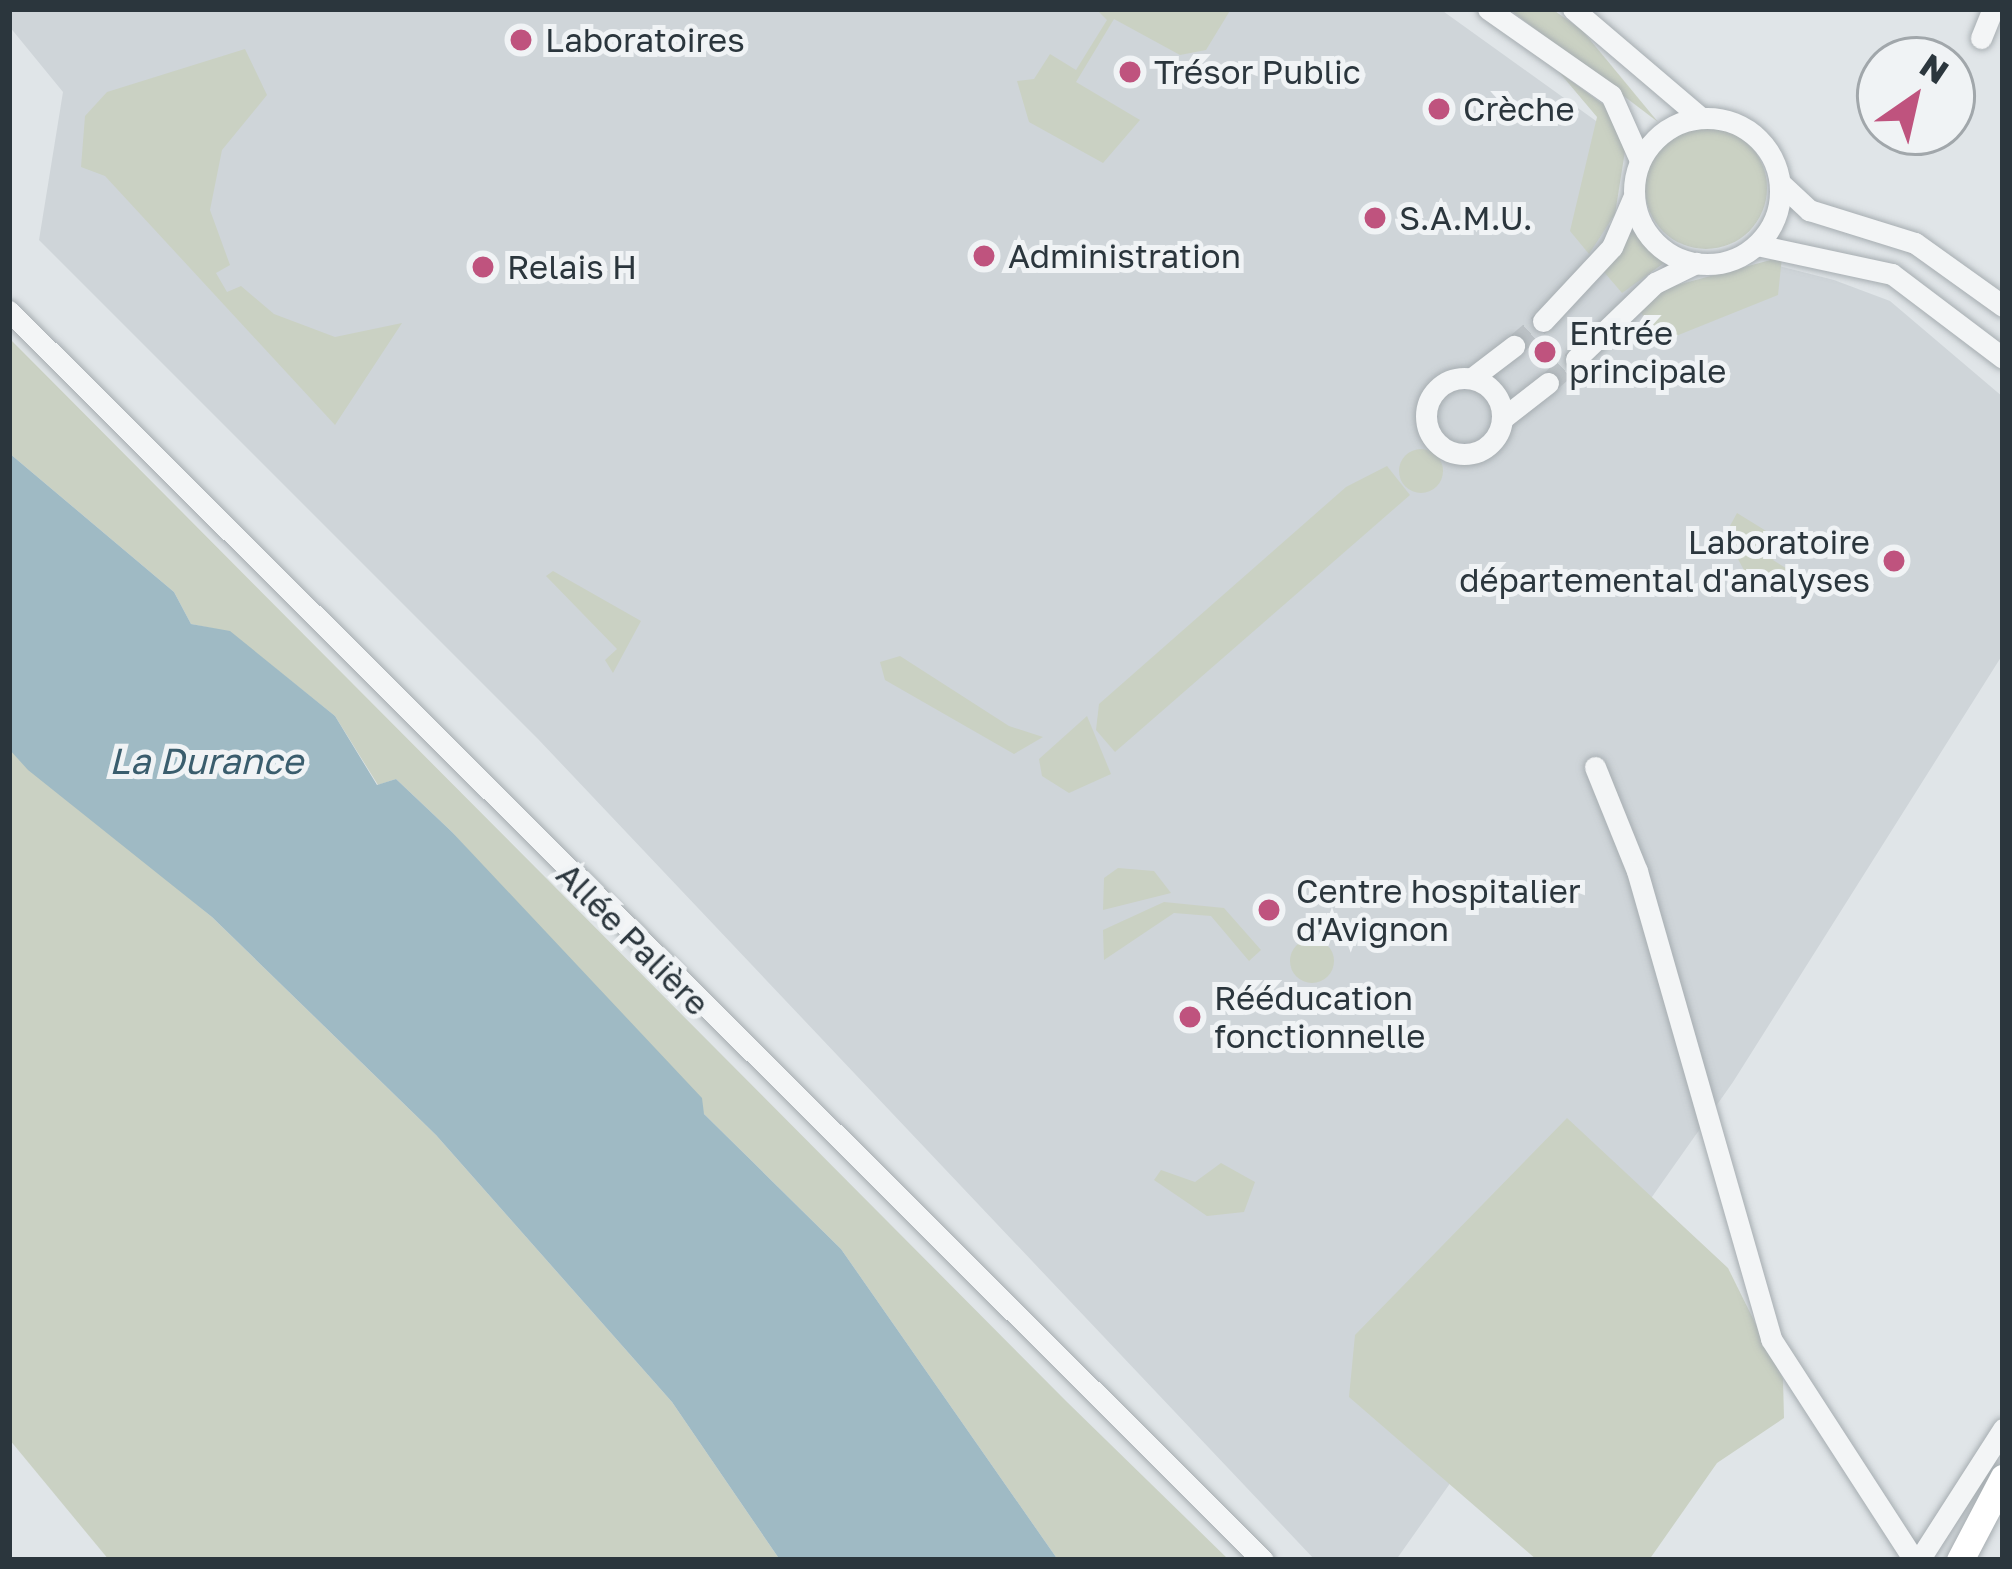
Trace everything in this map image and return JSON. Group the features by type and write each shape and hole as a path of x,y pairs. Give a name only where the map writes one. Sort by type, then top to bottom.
{"main road":[{"path":"1960,1560 2003,1478"}],"street":[{"path":"1488,9 1611,95 1640,160"},
{"path":"1573,9 1700,117 1749,130 1780,182 1809,210 1915,243 2003,306"},
{"path":"1982,38 1993,9"},
{"path":"1543,321 1612,247 1634,197 1640,160 1664,130 1700,117"},
{"path":"1757,244 1780,182"},
{"path":"1634,197 1660,248 1696,263"},
{"path":"1576,359 1655,284 1696,263 1757,244 1892,274 2003,358"},
{"name":"Allée Palière","path":"9,311 1263,1560"},
{"path":"1514,346 1472,378 1447,381 1428,402 1436,442 1474,453 1503,418 1548,383"},
{"path":"1472,378 1495,392 1503,418"},
{"path":"1595,767 1637,871 1771,1339 1917,1560 2003,1429"}],"shaded area":[{"name":"Centre hospitalier d'Avignon","path":"9,9 1440,9 1603,126 1608,223 1641,270 1697,292 1775,265 1834,280 1890,301 2003,397 2003,654 1733,1082 1396,1560 1315,1560 538,739 39,240 63,92 9,26"},
{"path":"1096,9 1231,9 1206,50 1180,55 1114,19 1076,82 1140,120 1103,163 1029,122 1017,81 1034,79 1050,54 1076,70 1107,20"},
{"path":"1509,9 1552,9 1582,30 1658,122"},
{"path":"245,49 267,95 222,150 210,210 230,265 216,273 227,292 241,286 274,314 335,337 402,323 335,425 105,176 81,167 85,116 107,92"},
{"path":"1559,72 1612,111 1625,151 1615,214 1589,254 1570,231 1597,117"},
{"path":"1706,127 1729,131 1749,145 1763,165 1767,188 1763,211 1749,231 1729,245 1706,249 1683,245 1663,231 1649,211 1645,188 1649,165 1663,145 1683,131"},
{"path":"1632,230 1664,263 1622,293 1604,272"},
{"path":"1782,257 1778,295 1666,340 1640,312 1662,289"},
{"path":"9,338 1229,1560 1058,1560 841,1249 704,1114 452,832 396,779 378,785 335,716 230,632 191,624 174,592 9,453"},
{"path":"1421,449 1436,456 1443,471 1436,486 1421,493 1406,486 1399,471 1406,456"},
{"path":"1387,466 1410,495 1115,752 1096,730 1099,704 1346,487"},
{"path":"1737,513 1784,542 1773,560 1789,570 1777,591 1745,572 1725,535"},
{"path":"553,571 641,621 613,673 605,660 617,649 546,576"},
{"path":"900,656 1009,726 1043,737 1014,754 885,680 880,662"},
{"path":"1087,716 1111,774 1069,793 1042,776 1039,759"},
{"path":"9,749 212,917 436,1135 672,1402 780,1560 109,1560 9,1439"},
{"path":"1118,868 1154,871 1171,893 1103,910 1104,878"},
{"path":"1164,902 1224,908 1261,950 1249,961 1211,916 1174,913 1104,960 1103,930"},
{"path":"1312,939 1327,946 1334,961 1327,976 1312,983 1297,976 1290,961 1297,946"},
{"path":"1567,1118 1728,1268 1783,1379 1784,1418 1717,1463 1649,1560 1537,1560 1349,1397 1355,1335"},
{"path":"1221,1163 1255,1182 1244,1212 1207,1216 1154,1180 1161,1170 1195,1182"}],"water":[{"name":"La Durance","path":"9,453 174,592 191,624 230,631 335,716 377,785 396,779 452,832 702,1098 704,1114 841,1249 1058,1560 780,1560 672,1402 436,1135 212,917 28,770 9,749"}],"tunnel":[{"path":"1514,346 1543,321"},
{"path":"1548,383 1576,359"}],"place":[{"name":"Laboratoires","path":"521,40"},
{"name":"Trésor Public","path":"1130,72"},
{"name":"Crèche","path":"1439,109"},
{"name":"S.A.M.U.","path":"1375,218"},
{"name":"Administration","path":"984,256"},
{"name":"Relais H","path":"483,267"},
{"name":"Entrée principale","path":"1545,352"},
{"name":"Laboratoire départemental d'analyses","path":"1894,561"},
{"name":"Centre hospitalier d'Avignon","path":"1269,910"},
{"name":"Rééducation fonctionnelle","path":"1190,1017"}]}
